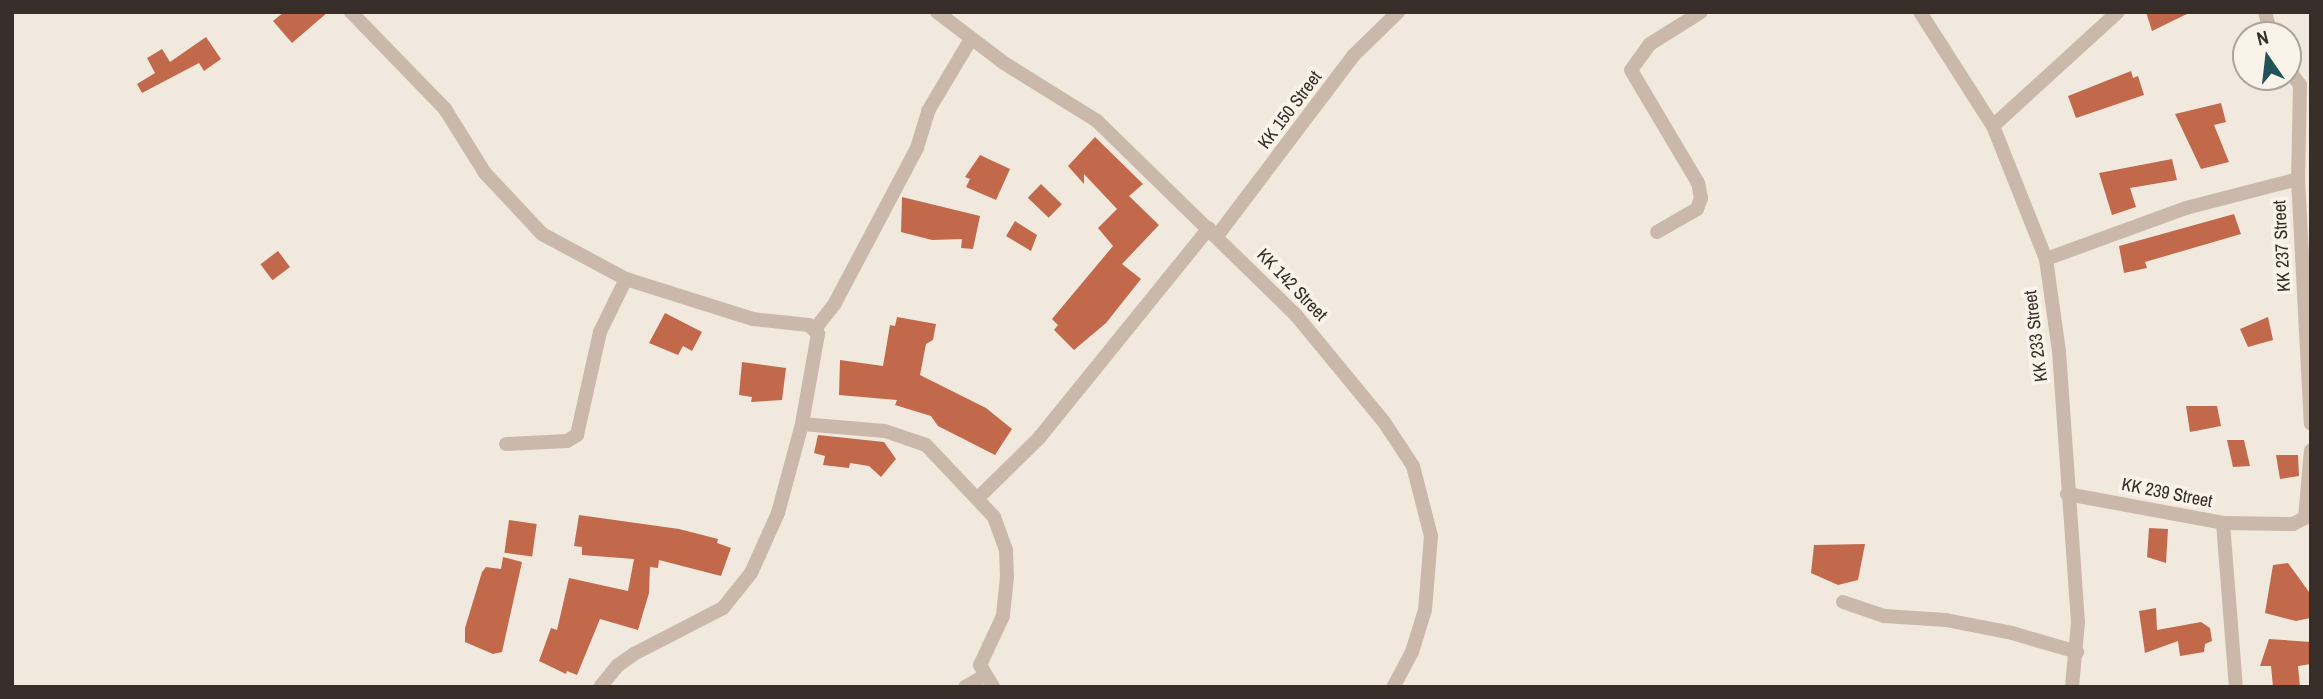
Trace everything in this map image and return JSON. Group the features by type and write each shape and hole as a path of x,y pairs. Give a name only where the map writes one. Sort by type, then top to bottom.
{"street":[{"path":"351,12 445,109 485,173 514,209 542,234 626,279 753,319 815,329"},
{"name":"KK 142 Street","path":"937,12 971,38 1097,121 1213,232 1326,348 1413,466 1431,536 1432,576 1412,652 1393,687"},
{"name":"KK 150 Street","path":"978,498 1039,438 1213,232 1354,55 1398,12"},
{"path":"1657,232 1697,209 1701,198 1698,183 1631,70 1650,44 1701,12"},
{"name":"KK 233 Street","path":"1920,12 1993,126 2046,259 2059,351 2077,652 2072,687"},
{"path":"1993,126 2118,12"},
{"path":"815,329 835,303 917,148 928,111 971,38"},
{"name":"KK 237 Street","path":"2305,82 2298,178 2311,424"},
{"path":"2046,259 2186,208 2298,178"},
{"path":"506,444 561,442 577,435 600,332 626,279"},
{"path":"600,687 618,664 709,619 735,597 751,573 778,513 802,424 819,343 815,329"},
{"path":"802,424 885,431 926,445 978,498 999,526 1006,550 1003,616 981,661 988,682 965,687"},
{"path":"2222,523 2293,524 2305,519 2311,450"},
{"name":"KK 239 Street","path":"2067,494 2222,523 2236,687"},
{"path":"1843,603 1884,616 1947,620 2012,633 2077,652"}],"building":[{"path":"284,12 328,12 292,43 273,21"},
{"path":"2146,12 2191,12 2152,31"},
{"path":"206,37 221,59 204,71 199,63 142,93 137,84 155,73 147,58 162,49 170,62"},
{"path":"2131,71 2133,78 2138,76 2144,95 2076,118 2068,96"},
{"path":"2221,103 2226,122 2214,125 2229,162 2201,169 2175,114"},
{"path":"1095,137 1143,184 1129,196 1159,225 1122,264 1141,279 1106,323 1074,350 1054,330 1058,325 1052,319 1113,246 1098,228 1117,209 1084,174 1084,184 1068,166"},
{"path":"980,155 1010,169 996,200 966,187 970,179 965,177"},
{"path":"2172,159 2177,180 2130,188 2136,207 2112,215 2099,173"},
{"path":"1041,184 1062,204 1049,218 1028,198"},
{"path":"902,197 980,216 973,249 961,248 962,239 932,240 901,232"},
{"path":"2234,214 2241,234 2145,262 2147,268 2124,273 2119,246"},
{"path":"1015,221 1037,235 1031,251 1006,236"},
{"path":"278,251 290,267 272,280 260,264"},
{"path":"665,313 702,332 692,351 683,346 678,355 649,343"},
{"path":"897,317 936,324 933,340 926,344 920,375 986,408 1012,429 995,455 938,426 931,416 895,405 897,400 839,395 840,360 883,366 890,325 895,326"},
{"path":"2268,317 2273,340 2248,347 2240,329"},
{"path":"742,362 786,368 782,400 751,402 752,397 739,395"},
{"path":"2186,406 2217,406 2221,426 2190,432"},
{"path":"818,435 884,442 896,459 881,477 869,466 850,463 849,468 823,465 825,456 814,453"},
{"path":"2227,440 2244,440 2250,466 2233,467"},
{"path":"2276,455 2298,455 2299,476 2280,479"},
{"path":"579,515 679,529 718,539 717,543 731,548 721,576 659,560 658,568 650,567 649,593 638,630 600,619 577,675 567,671 566,674 539,661 551,628 557,630 569,578 628,591 634,559 582,555 582,547 574,546"},
{"path":"509,520 537,524 532,557 504,553"},
{"path":"2149,528 2168,529 2166,563 2147,557"},
{"path":"1865,544 1858,580 1838,585 1811,573 1814,545"},
{"path":"503,557 522,562 502,652 493,654 465,642 465,628 482,572 486,567 501,569"},
{"path":"2288,563 2309,592 2310,618 2296,621 2265,613 2273,565"},
{"path":"2156,608 2157,630 2201,622 2210,628 2212,641 2205,644 2204,652 2180,656 2178,641 2145,653 2139,611"},
{"path":"2269,639 2311,642 2311,664 2298,666 2300,687 2273,687 2271,666 2260,666"}]}
